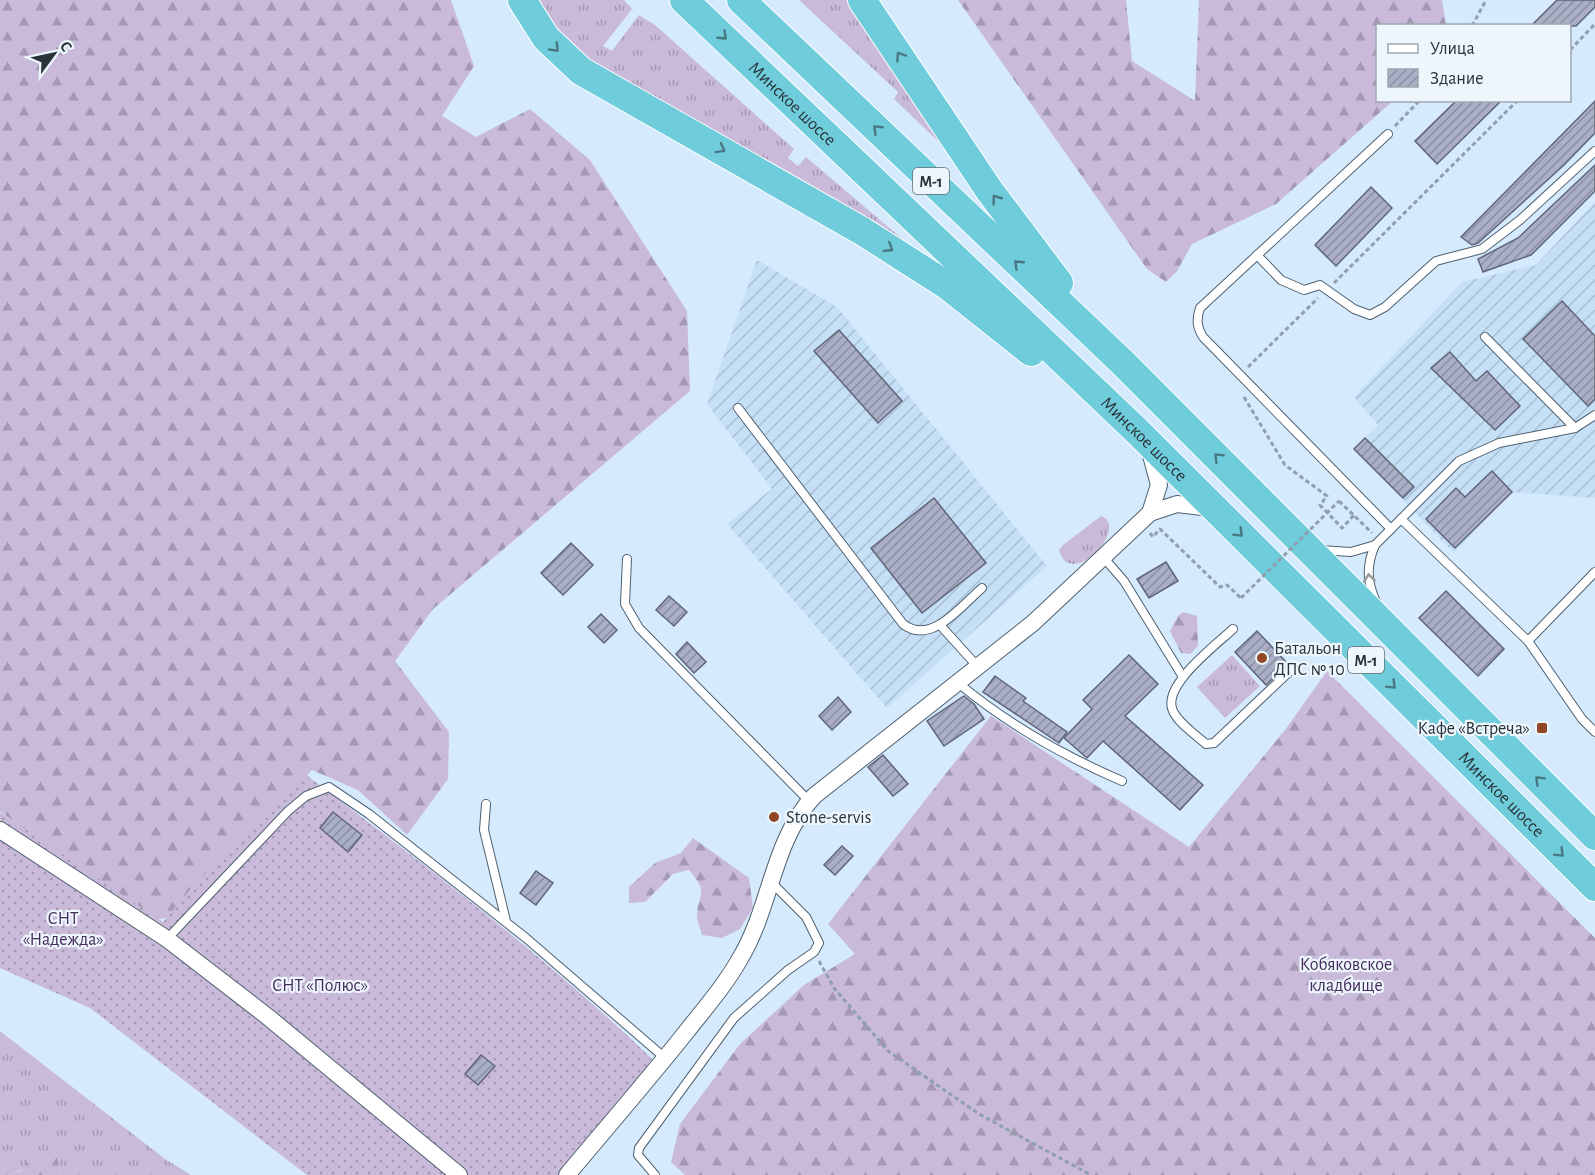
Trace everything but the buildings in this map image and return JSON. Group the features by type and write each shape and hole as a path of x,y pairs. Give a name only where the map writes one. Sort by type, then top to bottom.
{"highway":[{"path":"522,0 546,38 581,71 634,103 749,165 902,256 948,286 1143,437"},
{"name":"Минское шоссе","path":"684,0 1143,437 1595,887"},
{"name":"Минское шоссе","path":"741,0 1122,362 1595,836"},
{"path":"862,0 989,190 1122,362"}],"street":[{"path":"1143,437 1159,485 1158,496 1148,521"},
{"path":"567,1175 665,1058 741,959 756,929 791,829 809,801 1040,617 1148,521 1177,504 1214,508"},
{"path":"0,830 167,939 268,1017 459,1175"}],"lane":[{"path":"1388,134 1200,308 1197,318 1198,330 1391,529"},
{"path":"1257,255 1281,280 1304,290 1320,285 1354,309 1370,315 1385,307 1436,261 1482,249 1520,220 1595,151"},
{"path":"1485,336 1575,428"},
{"path":"738,408 903,624 913,631 925,632 940,625 982,588"},
{"path":"1405,645 1384,617 1370,588 1369,562 1377,543 1459,461 1499,443 1575,428 1595,415"},
{"path":"1401,519 1528,641 1582,719 1595,732"},
{"path":"1304,544 1318,549 1343,552 1377,543"},
{"path":"1104,558 1124,581 1183,677"},
{"path":"627,559 625,604 639,627 809,801"},
{"path":"1528,641 1595,572"},
{"path":"940,625 978,667"},
{"path":"1233,629 1183,677 1174,689 1173,710 1210,745 1291,670"},
{"path":"957,682 975,698 1077,763 1122,781"},
{"path":"167,939 288,811 306,796 329,787 369,814 506,922 665,1058"},
{"path":"486,804 484,830 506,922"},
{"path":"655,1175 638,1155 639,1148 734,1018 788,970 814,952 819,943 806,916 771,882"}],"path":[{"path":"1473,24 1486,0"},
{"path":"1571,48 1595,24"},
{"path":"1388,134 1418,102"},
{"path":"1245,370 1516,102"},
{"path":"1240,390 1285,465 1327,496 1320,505 1342,528 1354,515"},
{"path":"1148,521 1153,537 1160,529 1220,587 1227,585 1241,597 1340,501 1377,543"},
{"path":"814,952 834,988 888,1051 979,1114 1091,1175"}],"shaded area":[{"path":"1595,202 1595,498 1512,492 1454,553 1354,449 1378,425 1354,397 1462,282 1536,265"},
{"path":"757,260 837,307 1047,566 887,708 727,524 772,489 707,404"}],"green space":[{"path":"0,0 451,0 474,66 442,116 476,137 530,109 590,160 687,311 690,391 433,609 395,661 449,732 448,779 407,835 358,790 312,770 179,916 146,921 0,811"},
{"path":"533,0 624,0 632,9 603,46 612,51 639,15 655,25 794,149 788,158 798,166 806,157 920,254 578,57"},
{"path":"799,0 851,0 960,162 894,99 898,92"},
{"path":"958,0 1126,0 1132,61 1195,101 1199,0 1442,0 1446,24 1376,24 1376,102 1392,102 1276,204 1192,244 1177,271 1166,282 1147,269"},
{"path":"1101,516 1108,522 1109,532 1104,543 1085,561 1074,564 1065,561 1059,550 1063,545"},
{"path":"1183,612 1197,616 1198,646 1190,654 1181,653 1170,631 1178,616"},
{"path":"1232,655 1260,686 1225,718 1197,687"},
{"name":"Кобяковское кладбище","path":"1327,671 1595,938 1595,1175 685,1175 671,1162 680,1124 740,1044 804,985 855,954 828,924 991,716 1189,847 1285,730"},
{"name":"СНТ «Полюс»","path":"305,774 526,947 652,1059 572,1175 307,1175 90,1008 0,968 0,812 163,922 192,887"},
{"path":"693,838 749,878 753,908 740,929 722,938 702,935 697,916 701,889 689,870 673,874 645,902 629,903 629,887 655,863 681,853"},
{"path":"0,1031 165,1159 191,1175 61,1175 56,1154 9,1175 0,1175"},
{"path":"34,1150 56,1154 61,1175 9,1175 22,1170"}],"place":[{"name":"Батальон ДПС № 10","path":"1262,658"},
{"name":"Кафе «Встреча»","path":"1542,728"},
{"name":"Stone-servis","path":"774,817"}],"park label":[{"name":"СНТ «Надежда»","path":"63,928"}]}
